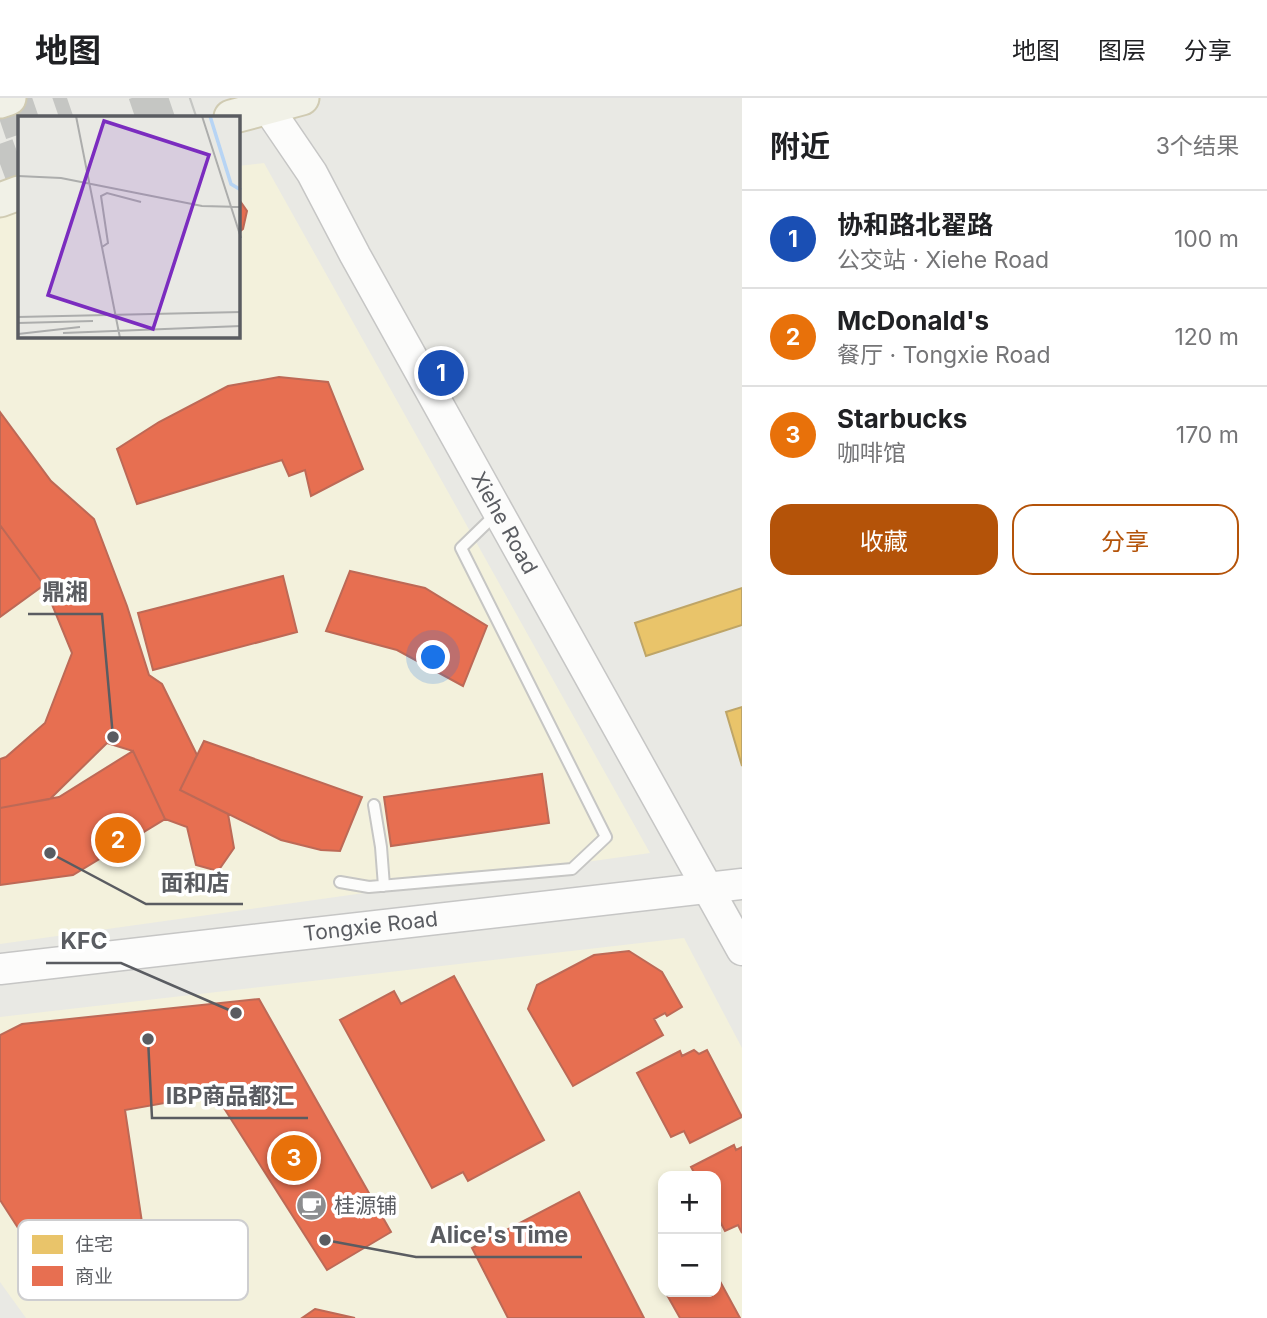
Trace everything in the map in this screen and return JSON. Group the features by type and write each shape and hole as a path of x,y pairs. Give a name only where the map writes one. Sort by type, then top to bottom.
{"main road":[{"path":"0,101 9,98"},
{"path":"232,116 264,102 302,98"},
{"name":"Xiehe Road","path":"264,102 312,173 742,950"},
{"path":"0,200 18,193"},
{"name":"Tongxie Road","path":"0,969 742,884"}],"lane":[{"path":"340,882 369,887 572,869 606,837 461,548 498,513"},
{"path":"374,805 384,886"}],"shaded area":[{"path":"264,163 650,853 0,944 0,217 18,210 18,338 240,338 240,166"},
{"path":"684,938 742,1048 742,1318 26,1318 0,1282 0,1017"}],"building: 住宅":[{"path":"742,588 742,625 646,656 635,623"},
{"path":"742,707 742,766 726,712"}],"building: 商业":[{"path":"240,201 247,211 240,231"},
{"path":"279,377 328,382 363,469 311,496 305,470 289,476 282,460 137,504 117,449 159,422 228,386"},
{"path":"0,412 51,481 94,519 127,606 149,675 162,684 197,755 180,790 228,814 234,848 218,871 196,865 187,827 165,819 133,751 107,743 50,799 0,808 0,759 6,757 45,723 72,653 44,585 0,525"},
{"path":"0,525 44,585 0,617"},
{"path":"350,571 425,588 487,626 463,686 397,650 326,631"},
{"path":"283,576 297,632 153,670 138,613"},
{"path":"204,741 362,797 340,851 321,850 281,840 180,790"},
{"path":"133,751 165,819 73,875 0,885 0,808 59,797"},
{"path":"542,774 549,823 391,846 384,797"},
{"path":"629,951 662,972 682,1007 667,1016 665,1013 654,1019 663,1035 573,1086 528,1009 537,985 594,955"},
{"path":"454,976 544,1140 468,1181 463,1172 432,1188 340,1020 394,991 401,1004"},
{"path":"259,999 391,1232 327,1270 215,1094 125,1110 142,1220 18,1220 18,1228 0,1200 0,1035 22,1024"},
{"path":"694,1050 699,1054 707,1050 742,1117 690,1143 684,1131 671,1137 637,1073 680,1051 682,1056"},
{"path":"734,1145 736,1150 742,1147 742,1233 738,1225 725,1231 721,1223 721,1171 693,1171 691,1167"},
{"path":"579,1192 644,1318 508,1318 472,1248"},
{"path":"721,1283 740,1318 680,1318 668,1297 721,1297"},
{"path":"315,1309 355,1318 302,1318"}],"tunnel":[{"path":"0,121 67,98"},
{"path":"138,116 191,98"},
{"path":"0,164 18,157"}],"place":[{"name":"协和路北翟路","path":"441,373"},
{"name":"鼎湘","path":"113,737"},
{"name":"McDonald's","path":"118,840"},
{"name":"面和店","path":"50,853"},
{"name":"KFC","path":"236,1013"},
{"name":"IBP商品都汇","path":"148,1039"},
{"name":"Starbucks","path":"294,1158"},
{"name":"桂源铺","path":"311,1206"},
{"name":"Alice's Time","path":"325,1240"}]}
